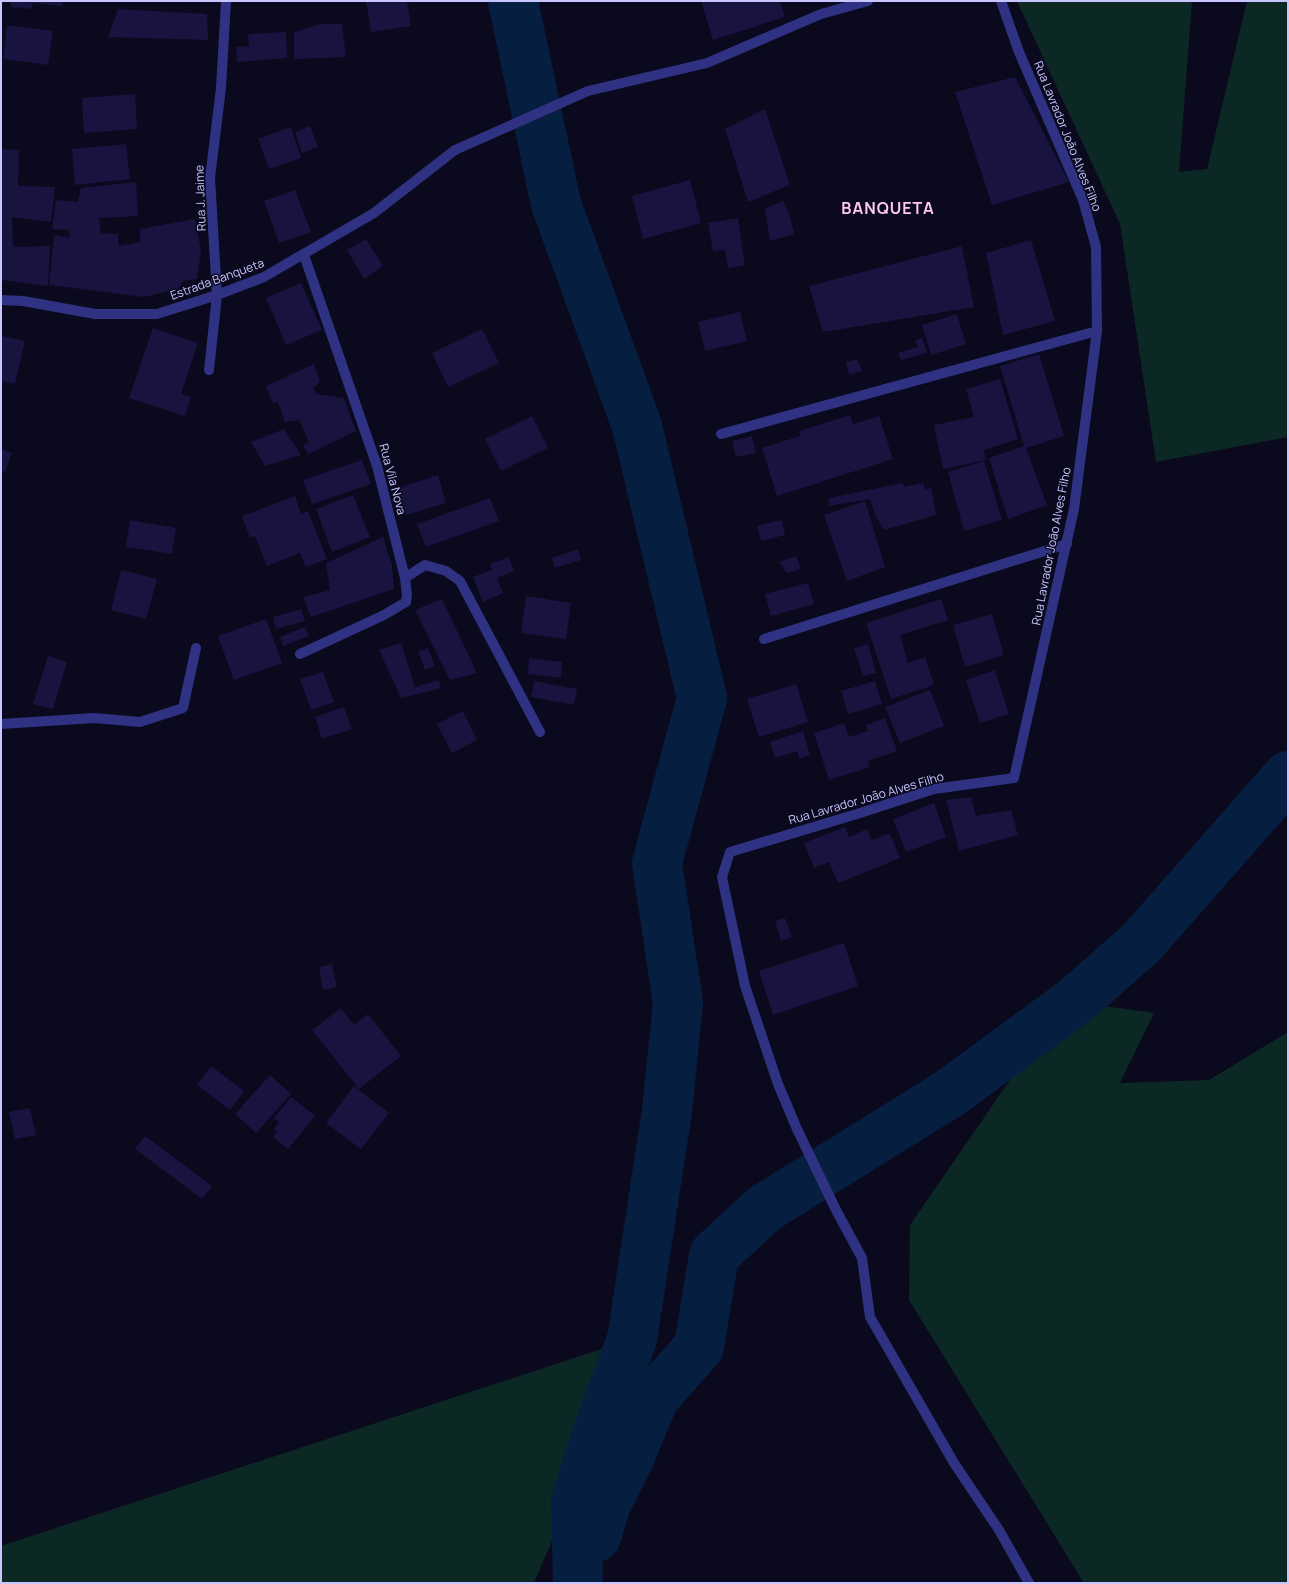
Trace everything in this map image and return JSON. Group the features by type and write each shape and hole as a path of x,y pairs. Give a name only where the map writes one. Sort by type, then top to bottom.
{"street":[{"name":"Rua J. Jaime","path":"209,370 217,295 210,178 221,88 226,1"},
{"name":"Estrada Banqueta","path":"1,300 23,301 95,314 157,314 217,295 264,277 374,213 455,150 588,92 707,63 821,14 868,1"},
{"name":"Rua Lavrador João Alves Filho","path":"1001,1 1019,52 1083,200 1096,248 1097,331 1080,470 1067,544 1014,778 934,789 730,852 722,877 745,986 778,1084 797,1129 836,1210 862,1258 870,1317 954,1463 999,1530 1029,1583"},
{"name":"Rua Vila Nova","path":"300,654 384,616 406,602 407,595 405,578 378,466 304,255"},
{"path":"721,434 1097,331"},
{"path":"764,639 1067,544"},
{"path":"405,578 425,565 446,571 460,582 540,732"},
{"path":"1,724 94,718 140,722 183,708 196,648"}],"green space":[{"path":"1017,1 1192,1 1179,172 1207,169 1247,1 1288,1 1288,437 1156,462 1120,224"},
{"path":"1083,1003 1154,1013 1120,1083 1209,1080 1288,1032 1288,1583 1084,1583 909,1300 910,1225 1041,1035"},
{"path":"632,1339 595,1440 534,1583 1,1583 1,1546"}],"building":[{"path":"11,1 62,1 62,6 33,3 31,9 11,7"},
{"path":"366,1 407,1 411,26 371,32"},
{"path":"701,1 780,1 785,17 713,40"},
{"path":"118,9 207,14 208,40 108,37"},
{"path":"321,24 342,24 346,57 294,59 294,32"},
{"path":"7,25 53,31 48,65 3,59"},
{"path":"286,32 287,58 237,62 236,47 249,46 248,34"},
{"path":"1015,77 1069,182 992,205 955,92"},
{"path":"135,94 137,129 84,133 82,98"},
{"path":"765,109 790,185 748,202 725,129"},
{"path":"310,126 318,147 302,153 295,132"},
{"path":"291,127 301,158 269,169 258,139"},
{"path":"126,144 130,179 75,185 72,149"},
{"path":"1,149 19,150 18,186 55,187 51,222 12,217 13,247 50,246 48,286 1,280"},
{"path":"690,180 701,223 643,239 632,196"},
{"path":"136,182 138,216 99,218 101,233 118,234 119,246 140,242 140,229 195,219 201,250 197,279 183,281 178,289 144,297 49,285 54,235 70,238 69,230 52,229 56,200 78,202 81,188"},
{"path":"295,190 311,232 279,243 264,201"},
{"path":"783,201 790,216 794,234 770,241 765,209"},
{"path":"738,218 745,265 728,268 725,250 713,251 708,223"},
{"path":"366,239 383,266 364,279 347,250"},
{"path":"1031,240 1055,321 1003,335 986,253"},
{"path":"962,246 974,307 823,332 809,286"},
{"path":"301,283 322,330 286,345 266,298"},
{"path":"740,312 747,341 705,351 698,322"},
{"path":"957,314 966,344 931,355 922,325"},
{"path":"153,328 198,343 181,394 191,397 185,416 129,398"},
{"path":"482,329 499,363 448,387 432,353"},
{"path":"2,336 25,341 15,384 1,381"},
{"path":"922,337 927,353 901,360 898,353 918,347 915,341"},
{"path":"1039,354 1064,436 1026,448 1047,505 1008,519 989,458 1024,446 1000,366"},
{"path":"857,359 862,371 849,375 846,362"},
{"path":"314,364 320,382 313,388 317,394 344,398 356,431 308,454 303,445 309,442 299,420 285,422 278,402 273,403 266,386"},
{"path":"1000,379 1018,439 984,450 986,460 943,469 934,425 974,417 966,389"},
{"path":"850,415 853,424 879,416 893,459 777,496 762,448 800,436 799,431"},
{"path":"532,416 548,448 501,471 485,439"},
{"path":"284,429 301,455 265,466 251,442"},
{"path":"752,436 756,453 736,457 732,441"},
{"path":"1,449 12,453 5,472 1,470"},
{"path":"362,460 371,484 312,504 303,480"},
{"path":"984,461 1002,520 964,531 948,472"},
{"path":"438,475 446,503 406,515 398,488"},
{"path":"903,483 904,487 924,483 925,490 931,487 936,515 884,530 875,515 870,499 828,506 829,498"},
{"path":"353,495 370,537 332,552 316,509"},
{"path":"295,496 301,514 308,511 327,559 306,567 300,553 267,566 255,536 250,538 242,516"},
{"path":"490,498 499,521 426,547 417,524"},
{"path":"865,501 885,567 847,581 824,515"},
{"path":"130,520 176,528 172,554 126,547"},
{"path":"782,520 785,535 761,541 757,526"},
{"path":"383,537 392,565 394,589 311,617 303,597 330,590 326,563"},
{"path":"578,549 581,560 555,568 552,558"},
{"path":"796,556 801,569 787,573 779,562"},
{"path":"509,557 514,571 497,578 503,593 483,602 473,577 492,570 490,564"},
{"path":"121,570 157,579 146,619 111,610"},
{"path":"808,583 814,604 771,616 765,594"},
{"path":"526,596 571,603 566,639 521,633"},
{"path":"442,599 477,673 450,680 415,610"},
{"path":"941,599 948,620 900,635 908,663 925,657 934,685 891,699 866,623"},
{"path":"301,609 305,621 276,629 273,617"},
{"path":"992,614 1004,655 965,667 953,625"},
{"path":"266,619 282,663 234,680 218,636"},
{"path":"305,627 309,636 283,646 280,637"},
{"path":"401,643 415,687 439,680 441,688 401,698 379,650"},
{"path":"868,644 876,673 863,676 854,648"},
{"path":"428,648 435,666 425,670 418,651"},
{"path":"48,656 67,662 53,709 33,704"},
{"path":"529,658 562,662 561,678 528,674"},
{"path":"995,670 1009,714 980,723 966,680"},
{"path":"323,672 334,702 311,710 300,679"},
{"path":"534,681 577,689 574,705 531,697"},
{"path":"875,681 882,704 848,714 841,691"},
{"path":"796,684 808,722 759,737 747,699"},
{"path":"930,690 944,726 900,743 885,707"},
{"path":"344,707 352,729 322,739 315,717"},
{"path":"463,711 477,740 452,753 437,724"},
{"path":"885,718 897,751 868,761 870,767 829,780 814,733 844,723 849,737 868,731 866,725"},
{"path":"803,731 810,755 799,759 797,751 775,758 770,742"},
{"path":"971,797 976,816 1011,810 1018,835 959,851 946,800"},
{"path":"934,803 946,837 906,852 893,819"},
{"path":"845,827 849,837 867,829 872,840 890,833 900,858 838,883 829,862 814,868 804,843"},
{"path":"785,918 792,937 781,941 775,921"},
{"path":"844,943 858,986 773,1015 759,971"},
{"path":"332,964 337,987 323,990 319,967"},
{"path":"341,1008 354,1025 368,1014 401,1056 359,1089 312,1030"},
{"path":"211,1066 244,1091 230,1110 197,1085"},
{"path":"270,1075 291,1094 256,1133 235,1114"},
{"path":"354,1086 389,1113 361,1149 326,1123"},
{"path":"291,1097 315,1116 288,1149 273,1137 277,1132 274,1129 279,1122 274,1118"},
{"path":"30,1108 36,1135 15,1139 9,1112"},
{"path":"145,1136 212,1186 202,1199 135,1149"}],"waterway":[{"path":"513,1 556,204 637,426 702,698 657,863 678,1003 667,1111 632,1339 595,1440 576,1501 578,1583"},
{"path":"596,1537 606,1504 629,1458 654,1398 699,1347 714,1255 765,1208 950,1093 1074,1002 1141,943 1288,776"}],"district":[{"name":"BANQUETA","path":"888,208"}]}
